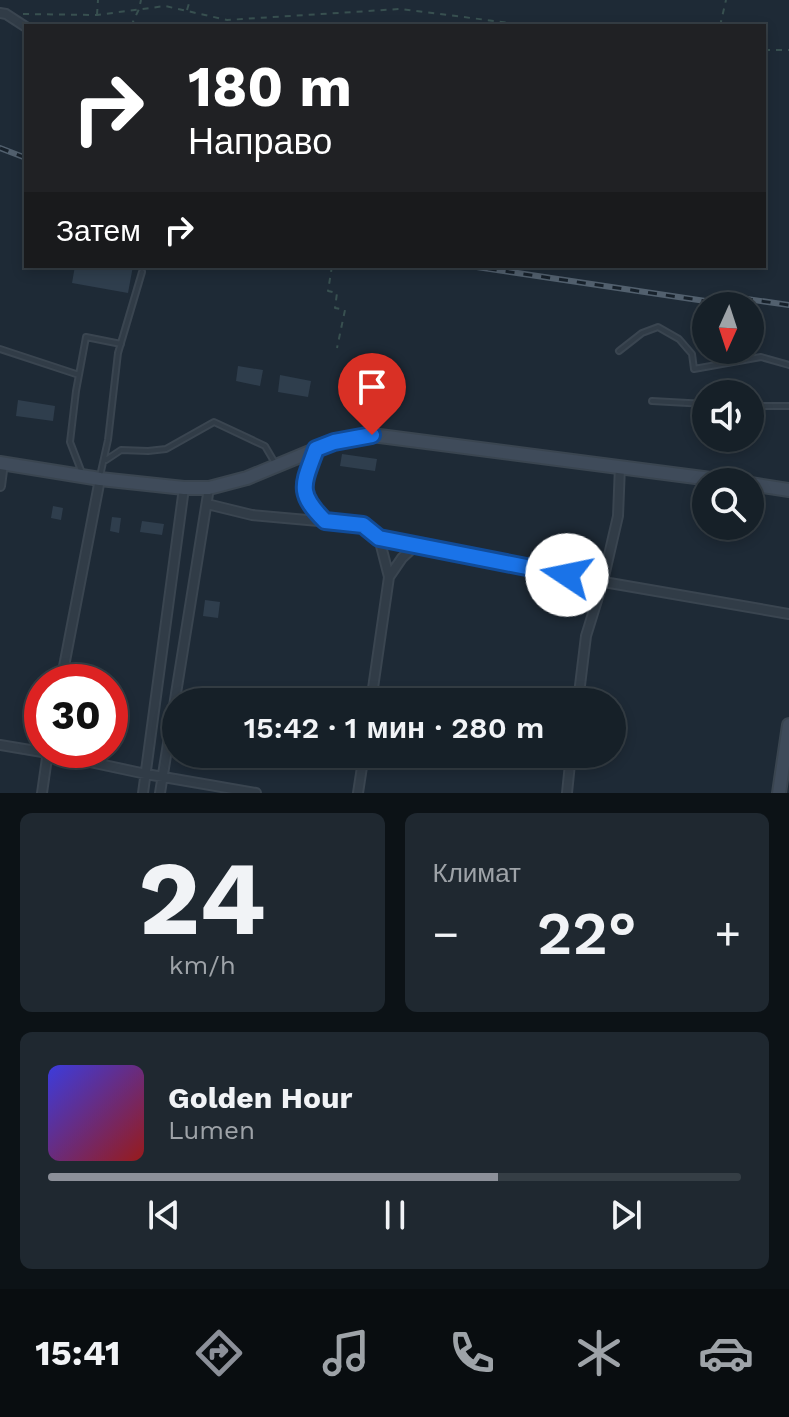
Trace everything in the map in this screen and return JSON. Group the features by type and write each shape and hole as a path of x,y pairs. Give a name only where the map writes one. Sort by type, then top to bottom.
{"main road":[{"path":"2,463 100,479 209,488 247,478 334,442 372,435 692,476"},
{"path":"764,486 789,490"},
{"path":"779,793 789,725"}],"street":[{"path":"3,14 24,26"},
{"path":"0,486 2,463"},
{"path":"580,688 586,636 618,516 620,466"},
{"path":"64,664 100,479"},
{"path":"143,793 184,488"},
{"path":"160,793 209,488"},
{"path":"207,504 252,515 363,525 379,538 789,614"},
{"path":"373,688 389,577 379,538"},
{"path":"389,577 416,545"},
{"path":"0,745 24,748"},
{"path":"42,793 46,768"},
{"path":"120,768 256,793"},
{"path":"358,793 362,768"},
{"path":"567,793 570,768"}],"lane":[{"path":"100,479 108,440 118,353 142,272"},
{"path":"619,351 642,333 658,327 679,339 692,354 694,369 761,357 789,365"},
{"path":"82,476 70,442 86,337 121,344"},
{"path":"0,349 79,375"},
{"path":"652,401 692,403"},
{"path":"764,406 789,406"},
{"path":"104,462 121,450 166,449 214,422 265,446 277,466"},
{"path":"316,449 304,488 310,506 325,521"}],"path":[{"path":"97,15 98,0"},
{"path":"132,24 141,0"},
{"path":"186,11 190,0"},
{"path":"720,24 726,0"},
{"path":"3,14 97,15 165,6 227,20 400,9 518,24"},
{"path":"766,50 789,50"},
{"path":"332,268 328,291 337,293 335,308 345,310 337,348"}],"building":[{"path":"75,268 133,268 128,293 72,283"},
{"path":"238,366 263,370 260,386 236,381"},
{"path":"368,367 386,370 383,384 365,380"},
{"path":"280,375 311,381 308,397 278,392"},
{"path":"18,400 55,406 53,421 16,416"},
{"path":"342,454 377,459 375,471 340,466"},
{"path":"53,506 63,508 61,520 51,518"},
{"path":"112,517 121,518 119,533 110,531"},
{"path":"142,521 164,524 162,535 140,532"},
{"path":"205,600 220,602 218,618 203,616"}],"railway":[{"path":"0,148 24,157"},
{"path":"483,268 692,299"},
{"path":"764,301 789,305"}],"route":[{"path":"372,435 334,442 316,449 304,488 310,506 325,521 363,525 379,538 567,575"}]}
